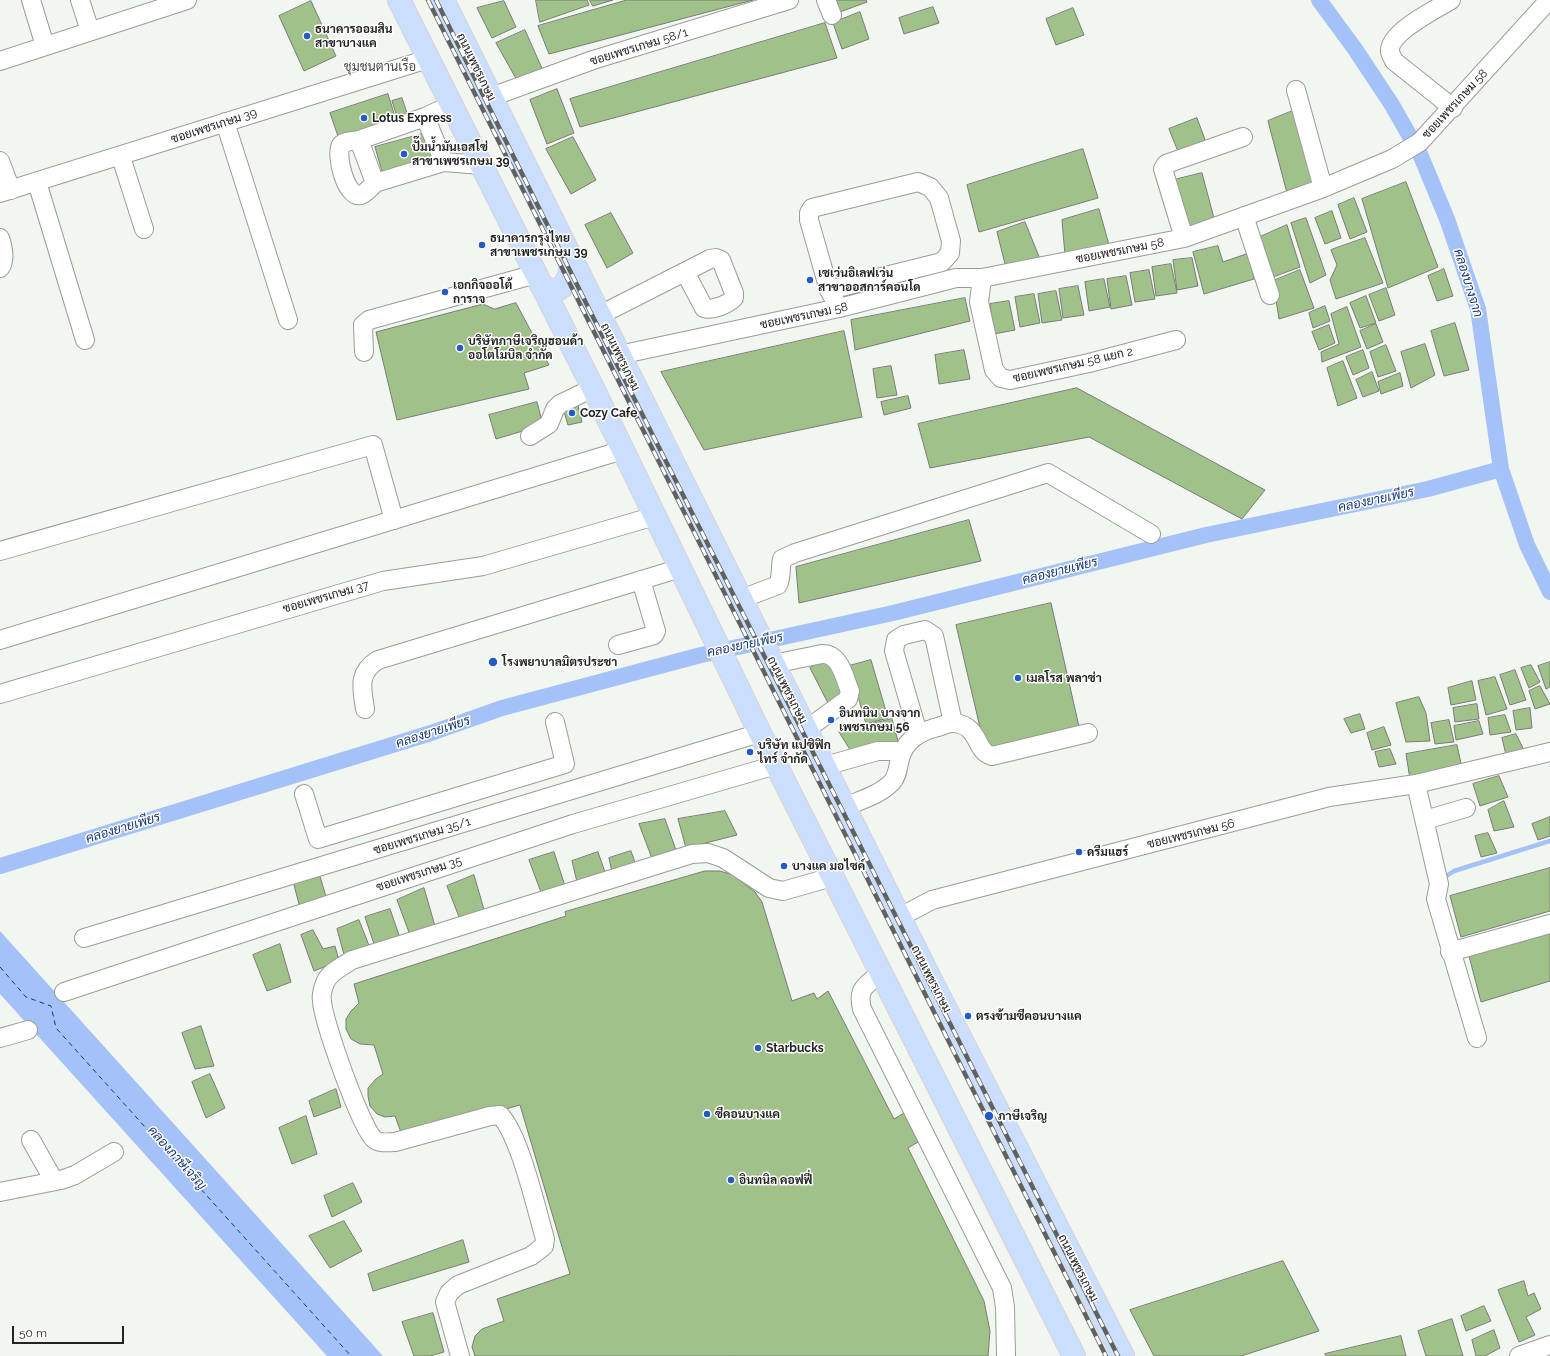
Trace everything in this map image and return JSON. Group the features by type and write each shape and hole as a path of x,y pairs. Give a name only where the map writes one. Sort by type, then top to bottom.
{"main road":[{"path":"399,0 593,388 760,734 1074,1356"},
{"name":"ถนนเพชรเกษม","path":"448,1 491,97 588,293 900,917 1123,1356"},
{"path":"539,280 552,291 562,288 569,277 573,261"},
{"path":"554,309 558,298 565,294 578,292 588,293"}],"street":[{"path":"30,0 45,46"},
{"path":"80,0 90,31"},
{"path":"0,62 187,0"},
{"name":"ซอยเพชรเกษม 58/1","path":"491,97 593,60 788,0"},
{"path":"1451,0 1427,12 1410,26 1392,42 1390,52 1394,61 1452,108"},
{"name":"ซอยเพชรเกษม 58","path":"619,355 839,308 956,278 982,278 1184,238 1323,188 1392,159 1420,142 1549,1"},
{"name":"ซอยเพชรเกษม 39","path":"5,192 121,157 225,122 428,59"},
{"path":"1296,90 1323,188"},
{"path":"451,105 425,117 359,140 344,142 340,146 339,159 343,176 349,190 356,195 361,195 375,183 444,162 481,165"},
{"path":"425,117 444,162"},
{"path":"225,122 288,320"},
{"path":"1184,238 1163,170 1166,164 1243,137"},
{"path":"359,140 375,183"},
{"path":"121,157 144,229"},
{"path":"0,162 5,192"},
{"path":"37,182 85,340"},
{"path":"829,290 942,262 950,253 951,241 939,198 930,187 918,182 812,208 808,213 829,290 839,308"},
{"path":"1244,216 1270,294"},
{"path":"0,238 3,248 2,265 0,268"},
{"path":"600,315 685,272"},
{"name":"ซอยเพชรเกษม 58 แยก 2","path":"982,278 979,302 994,370 1001,378 1010,380 1082,364 1176,340"},
{"path":"364,352 363,325 369,320 539,280"},
{"path":"530,436 549,424 554,409 560,404 593,388"},
{"path":"0,551 373,445 394,520"},
{"path":"0,640 623,450"},
{"path":"741,599 778,585 781,578 780,568 782,559 795,553 1048,473 1151,534"},
{"name":"ซอยเพชรเกษม 37","path":"0,694 383,580 483,566 655,516"},
{"path":"365,709 362,678 367,666 378,660 681,568"},
{"path":"618,645 654,635 656,631 641,580"},
{"path":"918,733 894,652 896,640 904,635 925,630 934,636 953,723"},
{"path":"772,662 822,654 830,654 836,658 850,691 850,696 807,729"},
{"path":"304,794 318,839 565,764 555,722"},
{"path":"846,807 880,791 892,782 899,770 902,751 918,733 953,723 970,729 982,751 987,755 992,756 1088,733"},
{"name":"ซอยเพชรเกษม 35/1","path":"84,938 760,734"},
{"path":"825,766 878,751 902,751"},
{"name":"ซอยเพชรเกษม 56","path":"900,917 932,900 939,898 1329,797 1416,784 1550,752"},
{"name":"ซอยเพชรเกษม 35","path":"64,992 573,824 776,765"},
{"path":"552,768 560,794"},
{"path":"1416,784 1439,881 1436,899 1477,1038"},
{"path":"1425,820 1466,808"},
{"path":"460,1356 445,1302 449,1293 458,1285 530,1256 544,1246 545,1239 515,1140 507,1123 500,1116 490,1116 394,1142 384,1143 376,1141 369,1134 324,1017 321,999 325,982 336,970 352,960 692,854 708,852 723,858 769,888 783,891 832,877"},
{"path":"1451,952 1550,924"},
{"path":"880,973 861,992 859,996 862,1010 1002,1288 1005,1307 1006,1356"},
{"path":"0,1038 28,1030"},
{"path":"31,1140 54,1181"},
{"path":"0,1192 54,1181 75,1175 114,1152"},
{"path":"1519,1356 1550,1345"}],"water":[{"name":"คลองภาษีเจริญ","path":"0,931 383,1356 327,1356 0,994"}],"building":[{"path":"536,0 587,0 589,5 540,22"},
{"path":"590,0 613,0 593,6"},
{"path":"627,0 753,0 549,54 538,26"},
{"path":"833,0 866,0 867,2 837,13"},
{"name":"ธนาคารออมสิน สาขาบางแค","path":"311,1 336,56 304,71 279,16"},
{"path":"504,1 516,27 492,38 477,8"},
{"path":"933,7 939,23 904,34 899,18"},
{"path":"1073,8 1084,35 1056,45 1046,19"},
{"path":"860,12 869,39 842,49 833,23"},
{"path":"825,23 837,58 580,127 570,99"},
{"path":"525,30 544,73 518,82 496,43"},
{"path":"557,89 574,133 547,144 530,100"},
{"name":"Lotus Express","path":"388,94 397,123 340,142 330,113"},
{"path":"402,98 409,119 399,123 392,101"},
{"path":"1295,110 1317,182 1287,193 1268,121"},
{"path":"1197,118 1207,145 1179,154 1169,129"},
{"name":"ปั๊มน้ำมันเอสโซ่ สาขาเพชรเกษม 39","path":"426,133 434,160 383,175 375,147"},
{"path":"573,137 596,180 571,194 546,149"},
{"path":"1083,149 1098,198 979,232 967,185"},
{"path":"1202,173 1215,222 1187,231 1174,180"},
{"path":"1406,182 1438,267 1388,288 1362,199"},
{"path":"1354,198 1367,232 1350,239 1338,205"},
{"path":"1099,209 1111,252 1065,255 1062,220"},
{"path":"1332,211 1341,238 1325,244 1315,218"},
{"path":"611,213 633,253 607,268 585,225"},
{"path":"1306,218 1326,275 1310,283 1291,223"},
{"path":"1025,222 1040,259 1006,268 997,232"},
{"path":"1287,225 1300,267 1273,277 1260,237"},
{"path":"1365,238 1383,283 1336,299 1330,280 1337,265 1331,250"},
{"path":"1218,246 1223,262 1249,253 1254,279 1204,294 1193,252"},
{"path":"1192,258 1198,286 1177,290 1173,260"},
{"path":"1171,264 1177,293 1156,296 1152,267"},
{"path":"1444,269 1453,296 1437,301 1428,276"},
{"path":"1149,270 1155,299 1135,302 1130,273"},
{"path":"1300,270 1314,308 1279,319 1273,281"},
{"path":"1126,276 1132,305 1111,309 1107,279"},
{"path":"1104,279 1110,307 1089,311 1085,282"},
{"path":"1078,286 1084,315 1063,318 1059,289"},
{"path":"1386,288 1395,315 1379,321 1369,295"},
{"path":"1056,291 1062,320 1042,323 1038,294"},
{"path":"1034,294 1040,323 1020,327 1015,297"},
{"path":"1366,296 1376,323 1360,328 1350,303"},
{"path":"965,298 970,321 855,350 851,320"},
{"path":"1009,301 1015,330 994,334 990,304"},
{"name":"บริษัทภาษีเจริญฮอนด้า ออโตโมบิล จำกัด","path":"516,303 549,365 524,373 529,389 397,420 376,332 483,304 494,309"},
{"path":"1325,306 1330,321 1313,328 1309,313"},
{"path":"1347,307 1361,347 1322,362 1321,352 1339,344 1331,314"},
{"path":"1455,323 1469,370 1444,376 1431,331"},
{"path":"1376,324 1383,342 1367,349 1360,331"},
{"path":"1329,325 1335,343 1319,350 1312,332"},
{"path":"844,331 862,417 704,450 661,372"},
{"path":"1425,344 1435,375 1411,388 1401,352"},
{"path":"1386,345 1396,371 1378,377 1370,352"},
{"path":"964,350 970,379 939,384 935,355"},
{"path":"1363,350 1369,368 1353,375 1346,357"},
{"path":"1343,361 1357,398 1338,406 1327,368"},
{"path":"891,366 897,395 877,398 873,369"},
{"path":"1372,372 1379,391 1363,397 1356,380"},
{"path":"1400,373 1403,386 1381,394 1378,382"},
{"path":"1077,388 1265,490 1242,519 1089,437 930,468 918,424"},
{"path":"908,396 911,408 884,415 881,402"},
{"name":"Cozy Cafe","path":"577,401 582,422 568,425 562,405"},
{"path":"537,402 543,425 496,439 489,415"},
{"path":"969,520 981,561 799,603 796,567"},
{"name":"เมลโรส พลาซ่า","path":"1051,603 1080,731 986,753 956,625"},
{"path":"827,659 847,696 829,705 810,668"},
{"path":"871,660 888,718 866,724 849,666"},
{"path":"1550,662 1550,687 1546,689 1538,666"},
{"path":"1531,665 1540,682 1529,688 1521,668"},
{"path":"1515,670 1526,700 1510,705 1500,675"},
{"path":"1495,677 1507,709 1486,715 1478,681"},
{"path":"1472,681 1476,700 1451,705 1448,688"},
{"path":"1540,686 1550,704 1535,709 1529,691"},
{"path":"1419,697 1426,713 1430,741 1406,742 1396,703"},
{"path":"1477,704 1479,719 1455,722 1453,708"},
{"path":"1530,708 1532,728 1516,730 1513,711"},
{"path":"1360,714 1365,729 1351,733 1344,719"},
{"path":"1505,715 1511,732 1490,735 1488,718"},
{"path":"892,719 899,745 854,756 839,732"},
{"path":"1449,720 1454,742 1435,744 1431,723"},
{"path":"1479,721 1483,734 1456,740 1454,726"},
{"path":"1384,727 1391,745 1372,750 1367,733"},
{"path":"1516,734 1525,752 1506,755 1502,738"},
{"path":"1457,745 1462,768 1410,779 1406,754"},
{"path":"1390,749 1396,764 1379,767 1375,752"},
{"path":"1499,776 1508,797 1480,806 1473,784"},
{"path":"1504,801 1514,827 1494,831 1488,810"},
{"path":"725,811 737,835 686,848 678,819"},
{"path":"1550,817 1550,836 1538,840 1532,824"},
{"path":"665,819 677,853 653,861 639,824"},
{"path":"1488,833 1497,853 1481,857 1475,836"},
{"path":"631,851 636,865 612,872 609,858"},
{"path":"554,852 565,886 542,895 529,860"},
{"path":"598,852 606,875 577,882 572,861"},
{"path":"1550,868 1550,911 1461,937 1450,896"},
{"name":"ซีคอนบางแค","path":"705,871 720,871 733,875 755,892 762,902 792,1001 814,993 817,999 828,991 894,1119 904,1113 918,1142 908,1148 984,1301 990,1331 988,1356 475,1356 472,1347 475,1336 482,1329 504,1321 497,1299 570,1274 520,1105 403,1138 395,1116 385,1117 377,1114 370,1106 368,1088 383,1074 374,1045 360,1044 351,1039 346,1029 346,1019 359,1003 354,984 566,916 565,912"},
{"path":"319,873 327,900 300,908 293,881"},
{"path":"474,875 485,913 461,922 447,886"},
{"path":"424,888 435,926 410,935 397,900"},
{"path":"390,909 400,938 375,947 365,917"},
{"path":"359,920 370,948 345,958 337,929"},
{"path":"313,930 323,949 335,946 339,961 314,971 301,935"},
{"path":"1550,933 1550,981 1481,1002 1469,956"},
{"path":"280,944 291,982 267,991 253,955"},
{"path":"201,1026 214,1066 195,1069 182,1033"},
{"path":"210,1074 225,1108 206,1118 192,1082"},
{"path":"336,1089 341,1107 314,1117 309,1101"},
{"path":"306,1116 317,1154 292,1164 279,1128"},
{"path":"353,1183 362,1202 332,1217 324,1196"},
{"path":"344,1221 362,1251 330,1268 309,1236"},
{"path":"463,1240 469,1262 373,1291 368,1274"},
{"path":"1283,1261 1319,1331 1241,1356 1154,1356 1130,1310"},
{"path":"1524,1281 1528,1296 1534,1293 1541,1309 1526,1317 1535,1335 1519,1342 1498,1290"},
{"path":"1484,1306 1491,1321 1466,1331 1461,1316"},
{"path":"433,1313 444,1352 430,1356 414,1356 402,1322"},
{"path":"1452,1319 1463,1356 1426,1356 1418,1331"},
{"path":"1494,1330 1500,1348 1485,1356 1476,1356 1472,1340"},
{"path":"1401,1336 1406,1356 1326,1356 1325,1354"}],"waterway":[{"name":"คลองบางจาก","path":"1319,0 1355,49 1392,105 1420,154 1447,219 1478,309 1501,469 1527,545 1550,592"},
{"name":"คลองยายเพียร","path":"0,866 431,733 502,708 701,655 893,613 1206,535 1428,489 1501,469"},
{"path":"1442,879 1454,871 1550,841"}],"ferry route":[{"path":"0,967 26,997 51,1006 56,1028 351,1356"}],"railway":[{"path":"428,0 1106,1356"},
{"path":"436,0 590,311 1118,1356"}],"place":[{"name":"ธนาคารออมสิน สาขาบางแค","path":"307,36"},
{"name":"Lotus Express","path":"364,118"},
{"name":"ปั๊มน้ำมันเอสโซ่ สาขาเพชรเกษม 39","path":"404,154"},
{"name":"ธนาคารกรุงไทย สาขาเพชรเกษม 39","path":"482,245"},
{"name":"เซเว่นอิเลฟเว่น สาขาออสการ์คอนโด","path":"810,280"},
{"name":"เอกกิจออโต้ การาจ","path":"445,292"},
{"name":"บริษัทภาษีเจริญฮอนด้า ออโตโมบิล จำกัด","path":"460,348"},
{"name":"Cozy Cafe","path":"572,413"},
{"name":"โรงพยาบาลมิตรประชา","path":"493,662"},
{"name":"เมลโรส พลาซ่า","path":"1018,678"},
{"name":"อินทนิน บางจาก เพชรเกษม 56","path":"831,720"},
{"name":"บริษัท แปซิฟิก ไทร์ จำกัด","path":"750,752"},
{"name":"ดรีมแฮร์","path":"1079,852"},
{"name":"บางแค มอไซค์","path":"784,866"},
{"name":"ตรงข้ามซีคอนบางแค","path":"968,1016"},
{"name":"Starbucks","path":"758,1048"},
{"name":"ซีคอนบางแค","path":"707,1114"},
{"name":"ภาษีเจริญ","path":"989,1116"},
{"name":"อินทนิล คอฟฟี่","path":"731,1180"}],"district":[{"name":"ชุมชนตานเรือ","path":"380,67"}]}
